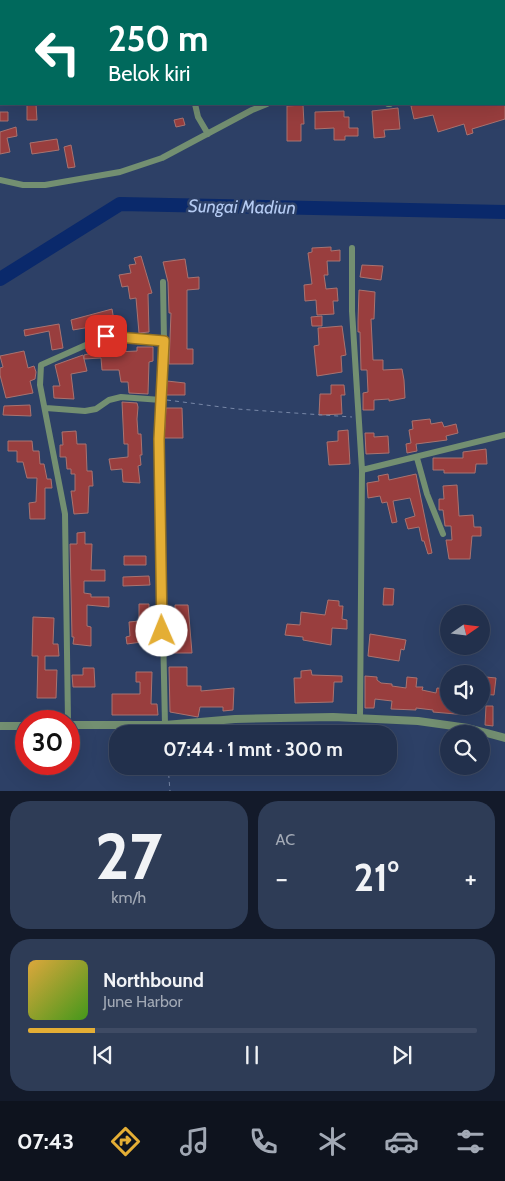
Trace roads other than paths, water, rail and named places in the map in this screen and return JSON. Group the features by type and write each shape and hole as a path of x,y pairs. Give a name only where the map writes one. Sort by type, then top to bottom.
{"street":[{"path":"195,105 198,117 208,134"},
{"path":"0,180 23,185 45,185 120,172 162,158 264,105"},
{"path":"352,248 352,311 362,470 360,719"},
{"path":"163,282 161,614 165,725"},
{"path":"68,710 65,514 46,408 40,385 41,365 106,336 164,341"},
{"path":"46,408 85,411 96,409 109,400 121,397 161,400"},
{"path":"362,470 505,435"},
{"path":"417,458 427,494 443,534"},
{"path":"80,723 165,725 235,719 418,721 468,728 505,738"},
{"path":"0,726 15,726"}],"waterway":[{"name":"Sungai Madiun","path":"0,279 120,204 505,212"}]}
